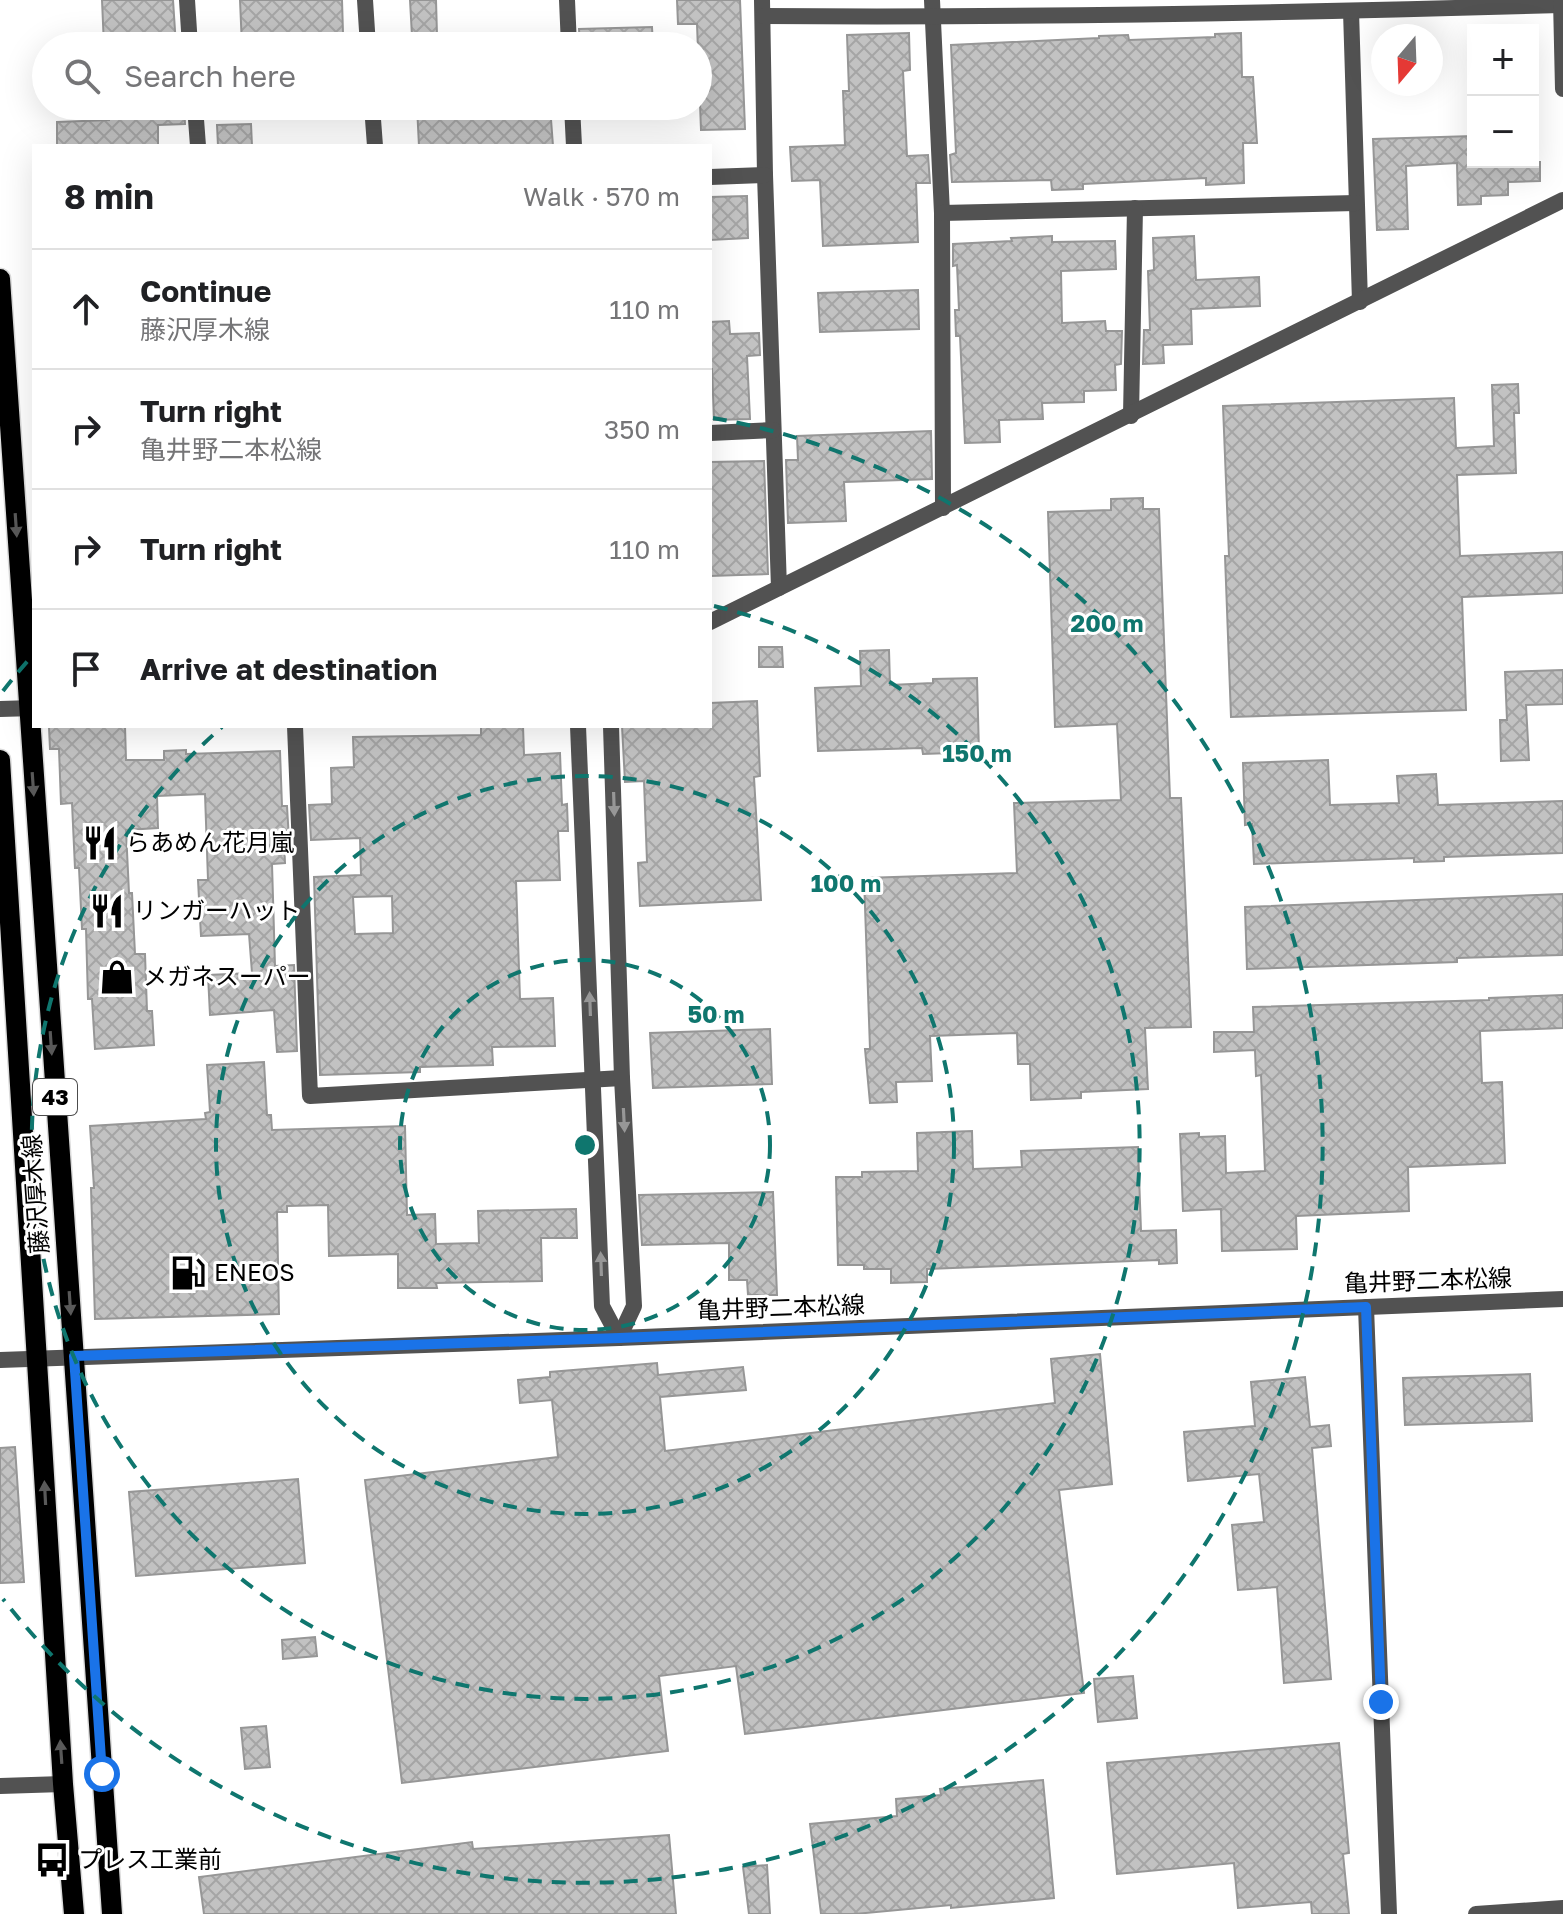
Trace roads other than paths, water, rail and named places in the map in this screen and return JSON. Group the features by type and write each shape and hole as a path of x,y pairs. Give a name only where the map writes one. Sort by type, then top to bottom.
{"main road":[{"name":"藤沢厚木線","path":"0,279 31,708"},
{"name":"藤沢厚木線","path":"32,728 112,1914"},
{"name":"藤沢厚木線","path":"0,760 63,1784 74,1914"}],"street":[{"path":"187,0 189,32"},
{"path":"365,0 367,32"},
{"path":"567,0 568,32"},
{"path":"779,588 762,8 1351,11 1561,2 1563,89"},
{"path":"933,8 942,213 943,508"},
{"path":"1351,11 1360,302"},
{"path":"196,120 198,144"},
{"path":"373,120 375,144"},
{"path":"573,120 574,144"},
{"path":"712,177 765,175"},
{"path":"712,621 1563,200"},
{"path":"942,213 1356,203"},
{"path":"1131,416 1135,208"},
{"path":"712,433 773,430"},
{"path":"0,709 31,708"},
{"path":"295,728 310,1096 622,1078"},
{"path":"578,728 602,1306 619,1338"},
{"path":"611,728 622,1078 634,1306 619,1338"},
{"name":"亀井野二本松線","path":"0,1360 1563,1299"},
{"path":"1366,1307 1389,1914"},
{"path":"0,1786 63,1784"},
{"path":"1476,1914 1563,1908"}],"place":[{"name":"らあめん花月嵐","path":"100,843"},
{"name":"リンガーハット","path":"107,911"},
{"name":"メガネスーパー","path":"117,977"},
{"name":"ENEOS","path":"188,1273"},
{"name":"プレス工業前","path":"52,1860"}]}
